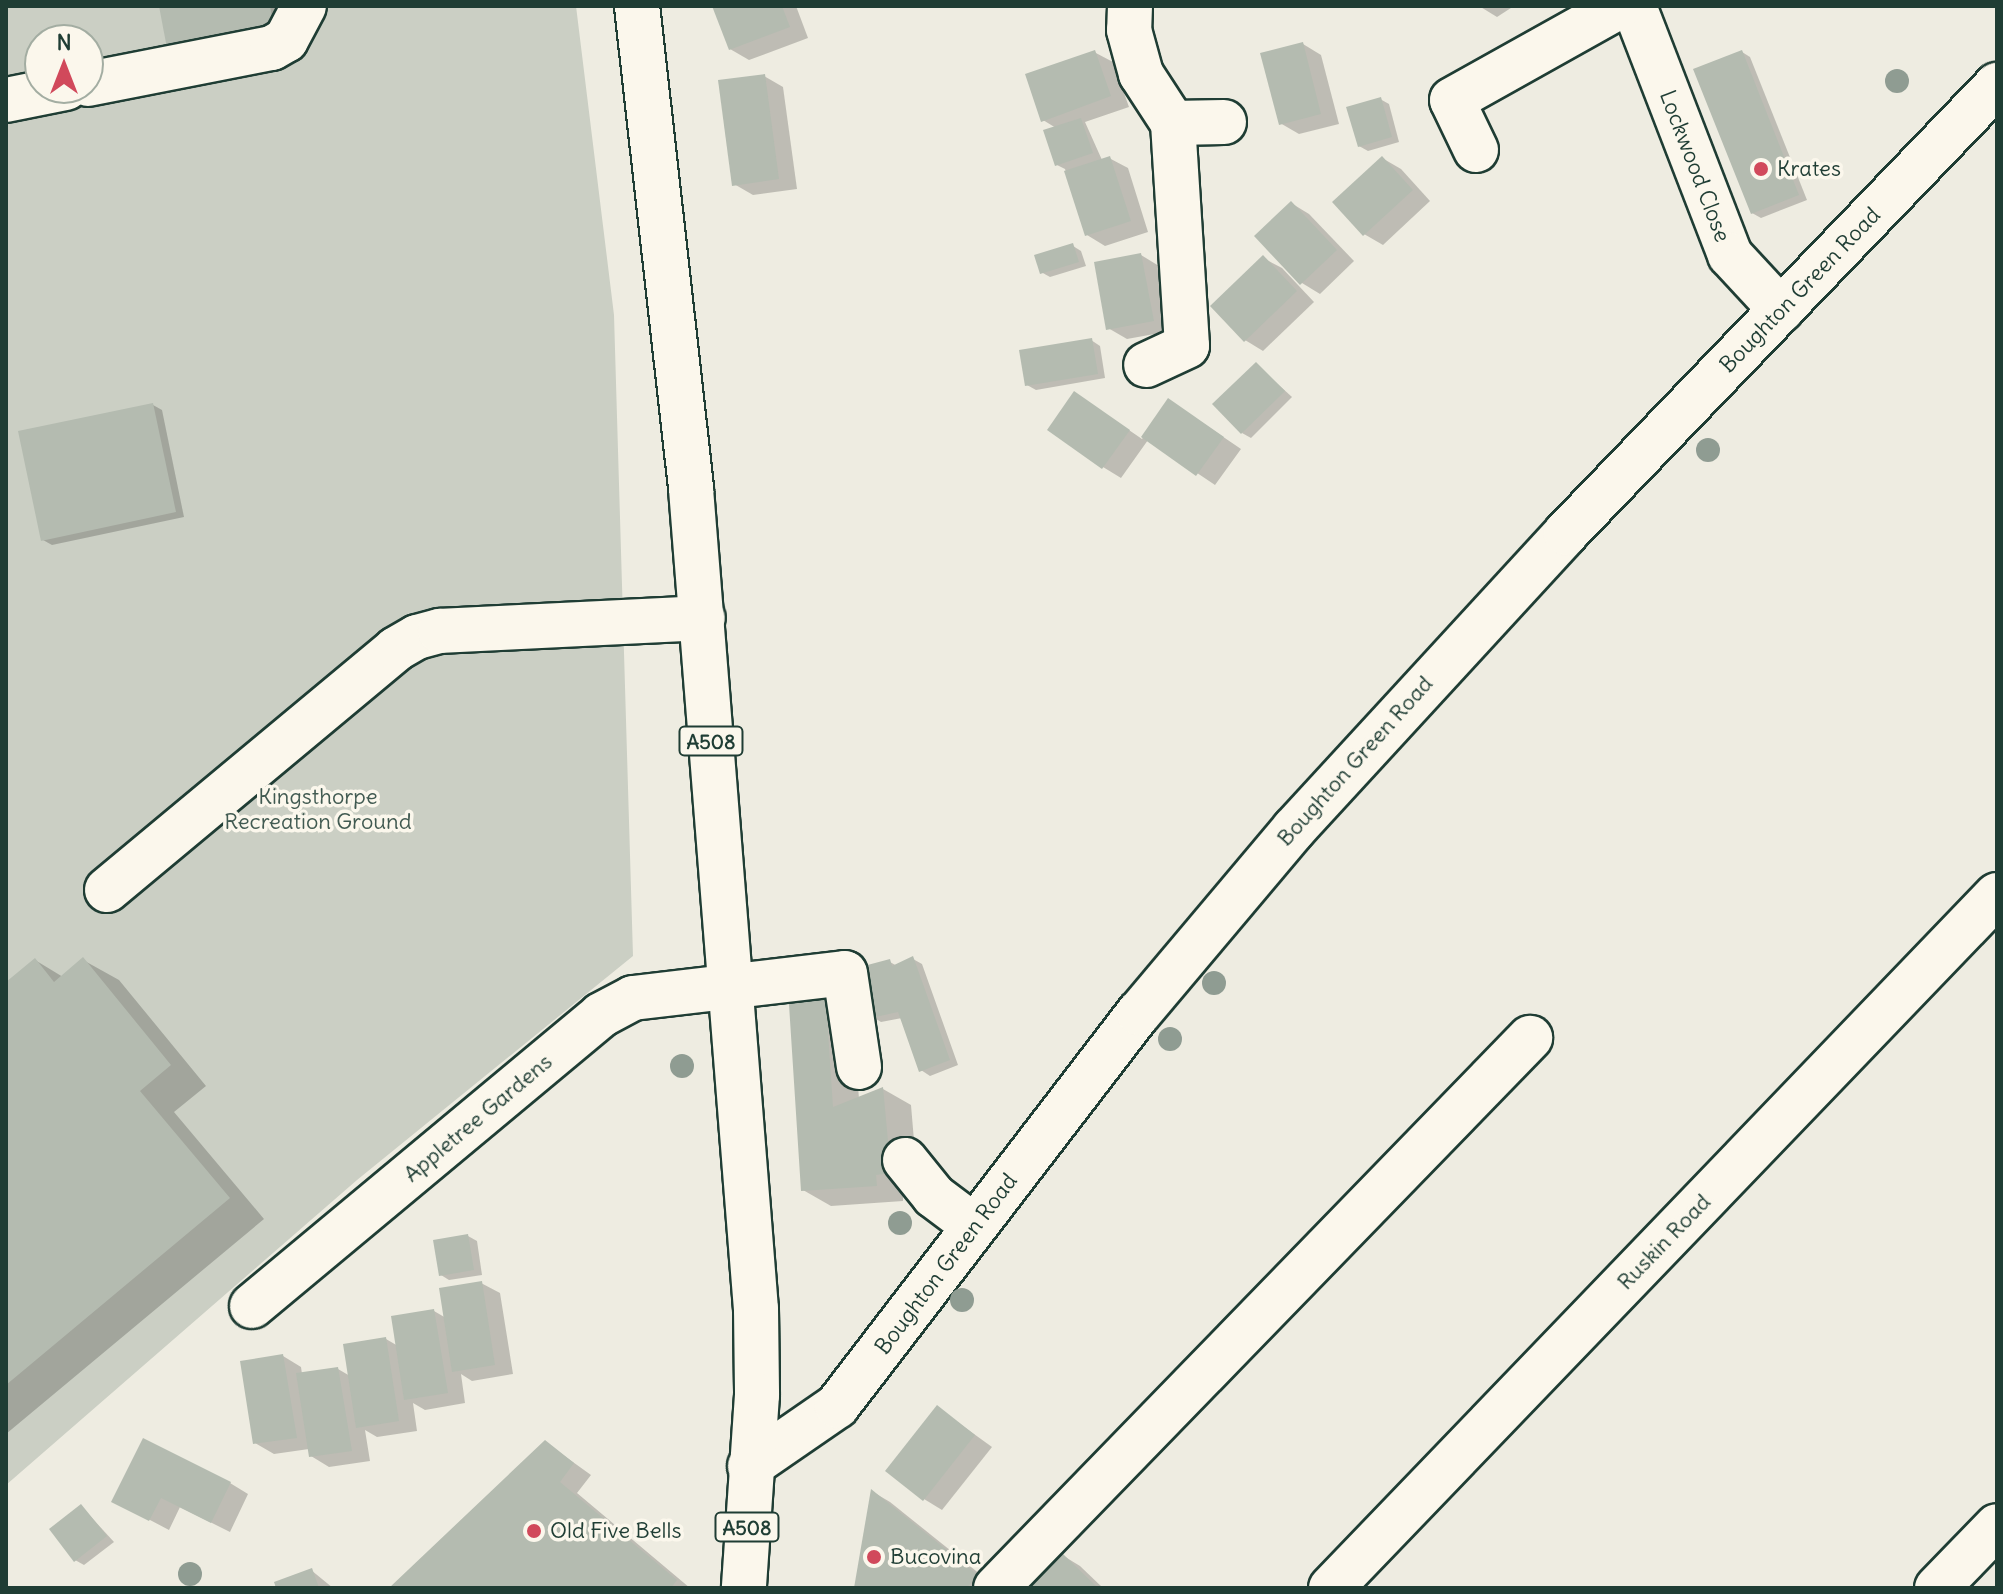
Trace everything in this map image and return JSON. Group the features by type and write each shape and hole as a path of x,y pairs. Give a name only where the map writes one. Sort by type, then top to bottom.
{"main road":[{"path":"104,81 272,48 286,40 304,6"},
{"name":"A508","path":"637,6 703,618 758,1351 744,1588"},
{"path":"1130,6 1129,30 1141,74 1173,123 1187,346 1146,365"},
{"path":"1476,150 1452,100 1620,6"},
{"name":"Lockwood Close","path":"1634,6 1730,255 1781,310"},
{"name":"Boughton Green Road","path":"750,1466 837,1406 1139,1013 1304,817 1997,85"},
{"path":"1173,123 1224,122"},
{"path":"107,890 396,649 417,637 440,631 703,618"},
{"name":"Ruskin Road","path":"1331,1588 1997,895"},
{"name":"Appletree Gardens","path":"252,1306 601,1015 657,992 845,973 859,1067"},
{"path":"996,1588 1530,1038"},
{"path":"905,1160 934,1196 974,1226"},
{"path":"1937,1588 1997,1526"}],"green space":[{"name":"Kingsthorpe Recreation Ground","path":"6,6 576,6 614,315 633,956 357,1180 6,1485"}],"building":[{"path":"159,6 270,6 276,39 169,59"},
{"path":"712,6 782,6 790,27 729,50"},
{"path":"1303,42 1321,114 1279,125 1260,53"},
{"path":"1095,50 1111,96 1041,122 1025,74"},
{"path":"1742,50 1799,195 1751,214 1693,69"},
{"path":"765,74 779,179 732,186 718,80"},
{"path":"1381,97 1392,137 1358,147 1346,107"},
{"path":"1081,118 1093,153 1055,166 1043,130"},
{"path":"1110,156 1131,221 1085,236 1064,171"},
{"path":"1382,156 1413,190 1363,236 1332,202"},
{"path":"1291,201 1337,250 1300,285 1254,236"},
{"path":"1073,243 1079,262 1040,274 1034,255"},
{"path":"1141,253 1154,321 1106,330 1094,262"},
{"path":"1263,255 1297,291 1244,342 1210,306"},
{"path":"1092,338 1098,374 1025,386 1019,350"},
{"path":"1256,362 1285,391 1241,434 1212,404"},
{"path":"1074,391 1130,430 1102,469 1047,430"},
{"path":"1168,398 1224,437 1196,476 1141,437"},
{"path":"153,403 176,512 41,541 18,431"},
{"path":"913,956 950,1060 919,1072 898,1012 871,1018 860,967 890,959 892,966"},
{"path":"83,957 171,1065 140,1091 230,1198 6,1385 6,982 35,958 54,982"},
{"path":"825,986 833,1107 883,1087 891,1173 876,1175 877,1186 801,1191 788,989"},
{"path":"468,1234 474,1270 439,1276 433,1240"},
{"path":"482,1281 495,1365 452,1372 439,1288"},
{"path":"434,1309 448,1393 404,1400 391,1316"},
{"path":"386,1337 399,1421 356,1428 343,1344"},
{"path":"283,1354 297,1438 253,1444 240,1361"},
{"path":"338,1367 352,1451 309,1457 296,1373"},
{"path":"937,1405 975,1435 923,1501 885,1471"},
{"path":"143,1438 231,1482 211,1523 161,1498 149,1521 111,1502"},
{"name":"Old Five Bells","path":"545,1440 574,1463 560,1482 677,1580 671,1588 389,1588"},
{"path":"871,1489 979,1576 966,1588 854,1588"},
{"path":"81,1504 107,1536 74,1562 49,1529"},
{"path":"1062,1553 1098,1588 1028,1588"},
{"path":"312,1568 319,1588 276,1588 274,1582"}],"place":[{"name":"Krates","path":"1761,169"},
{"name":"Old Five Bells","path":"534,1531"},
{"name":"Bucovina","path":"874,1557"}]}
